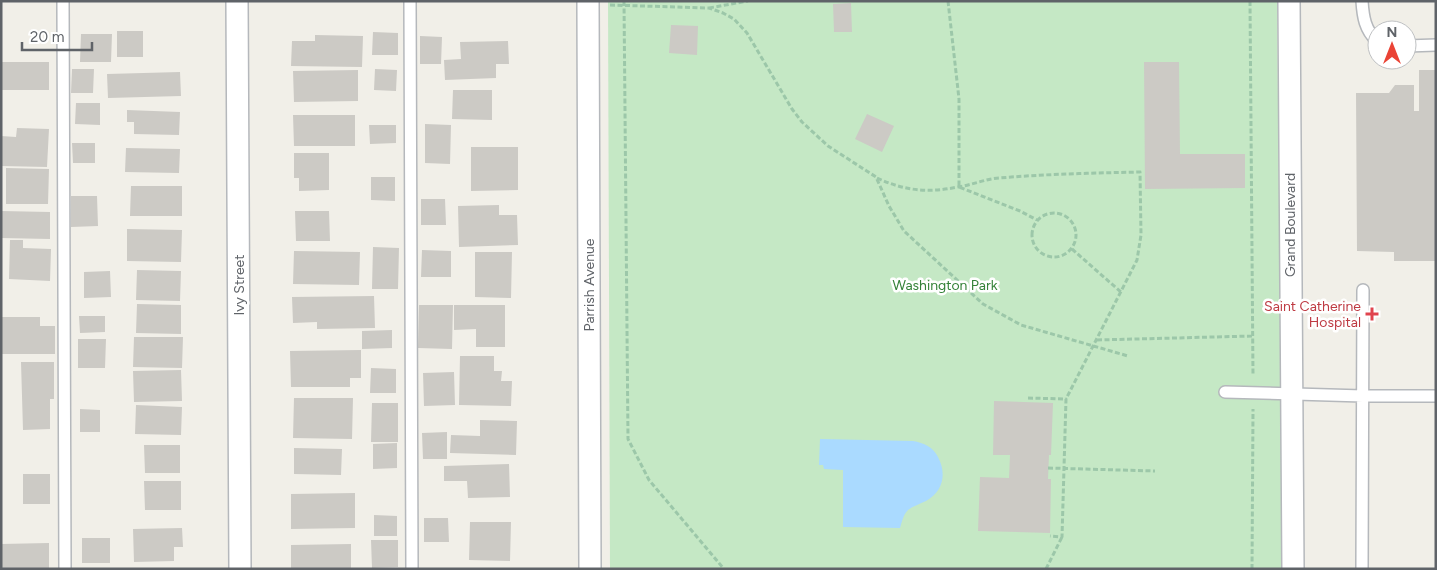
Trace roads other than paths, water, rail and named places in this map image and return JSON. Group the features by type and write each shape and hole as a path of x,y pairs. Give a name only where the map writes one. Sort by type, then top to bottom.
{"street":[{"name":"Ivy Street","path":"237,1 240,569"},
{"path":"576,1 588,1"},
{"name":"Parrish Avenue","path":"588,1 590,569"},
{"name":"Grand Boulevard","path":"1289,1 1293,569"}],"lane":[{"path":"63,1 65,569"},
{"path":"410,1 412,569"},
{"path":"1362,1 1367,30"},
{"path":"1417,46 1436,45"},
{"path":"1362,569 1363,290"},
{"path":"1225,392 1436,396"}],"water":[{"path":"820,439 913,441 924,444 934,451 941,463 943,476 940,488 932,497 908,510 900,528 843,527 843,470 824,469 823,465 819,465"}],"place":[{"name":"Saint Catherine Hospital","path":"1372,314"}],"park label":[{"name":"Washington Park","path":"945,285"}]}
